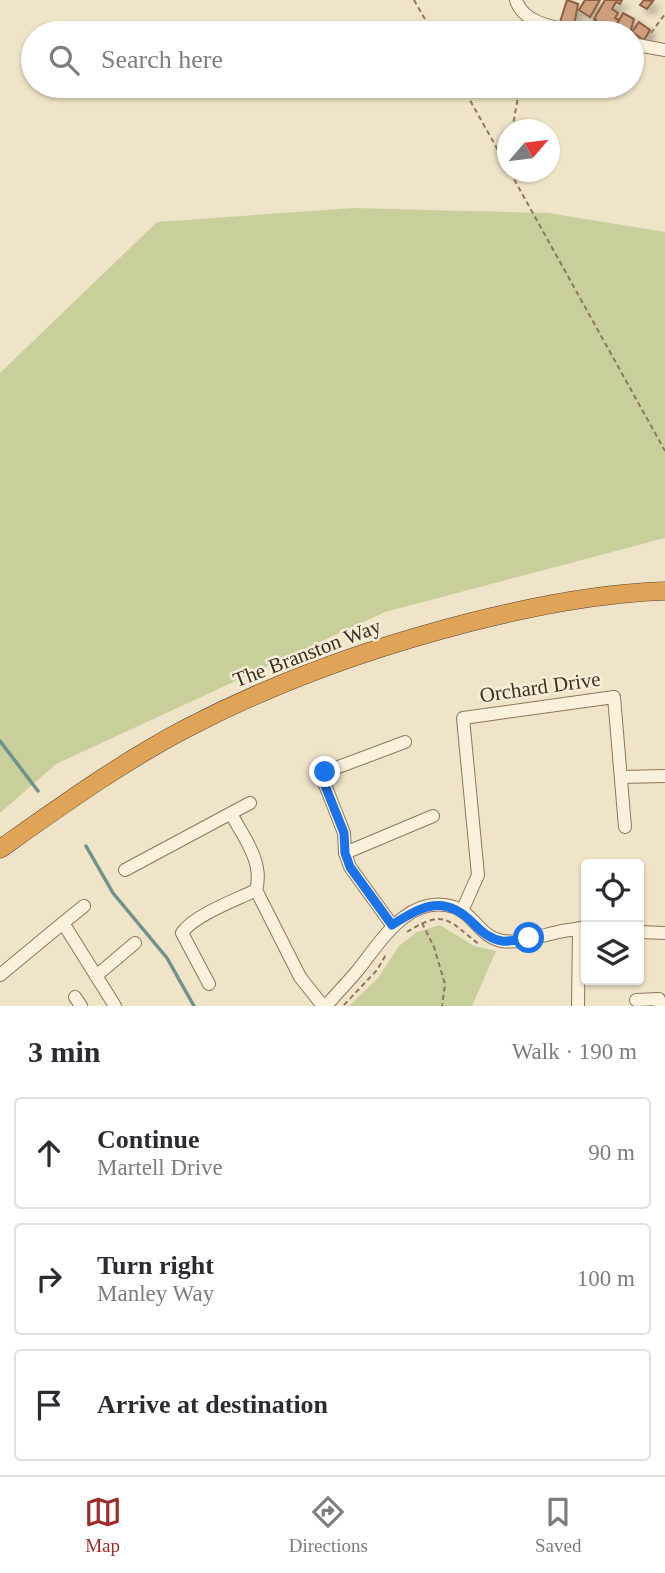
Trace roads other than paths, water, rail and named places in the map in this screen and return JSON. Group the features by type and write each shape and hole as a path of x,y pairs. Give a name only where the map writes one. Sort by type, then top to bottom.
{"highway":[{"name":"The Branston Way","path":"0,849 85,789 187,728 292,680 341,661 441,629 514,611 587,598 665,591"}],"street":[{"path":"516,0 517,5 533,21"},
{"path":"644,46 665,50"},
{"name":"Orchard Drive","path":"462,911 478,875 463,718 614,696 625,827"},
{"path":"392,925 350,867 345,853 344,833 322,778 325,772 405,742"},
{"path":"621,777 665,776"},
{"path":"125,870 250,803"},
{"path":"209,984 182,933 199,919 256,890 260,878 257,863 231,814"},
{"path":"345,853 433,816"},
{"path":"256,890 300,977 325,1006 392,925 415,910 437,905 454,907 462,911 485,934 503,942 581,928"},
{"path":"0,975 84,906"},
{"path":"63,923 112,1005"},
{"path":"644,932 665,933"},
{"path":"96,976 135,943"},
{"path":"578,1006 581,959"},
{"path":"636,1000 659,999 660,1006"}],"waterway":[{"path":"0,741 38,791"},
{"path":"86,846 113,893 167,958 194,1006"}]}
